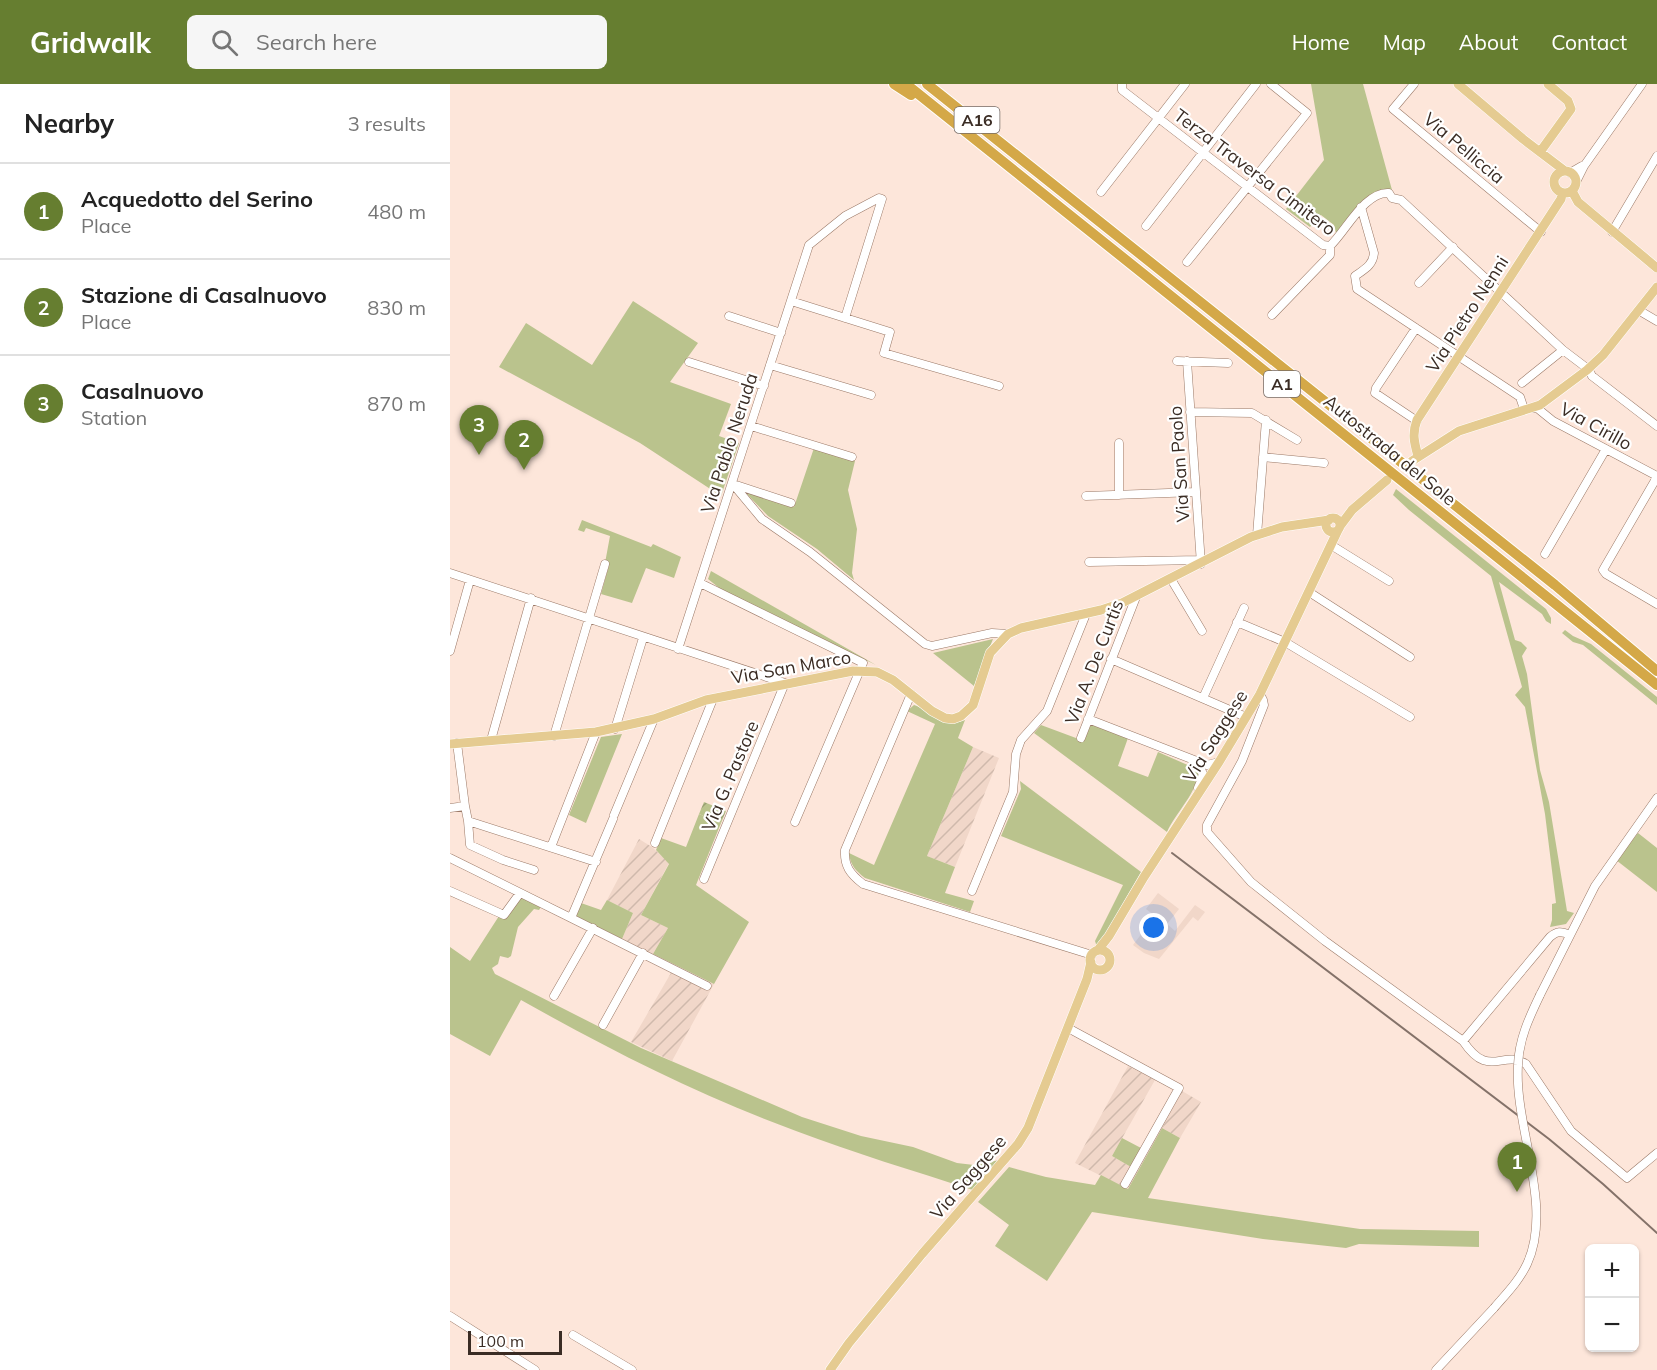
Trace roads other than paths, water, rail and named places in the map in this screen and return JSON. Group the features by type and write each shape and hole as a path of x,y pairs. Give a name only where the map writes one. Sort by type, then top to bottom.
{"highway":[{"path":"894,84 963,129"},
{"name":"Autostrada del Sole","path":"906,84 1657,685"},
{"name":"Autostrada del Sole","path":"927,84 1555,585 1657,671"},
{"name":"A16","path":"934,84 1019,156"}],"main road":[{"path":"1458,84 1552,161 1564,173 1578,202 1657,268"},
{"path":"1540,152 1570,109 1568,101 1548,84"},
{"path":"1564,173 1557,188 1570,189"},
{"name":"Via Pietro Nenni","path":"1417,421 1561,199 1570,189"},
{"path":"1417,421 1413,430 1415,459 1459,431 1523,407 1540,405 1588,369 1617,340 1657,287"},
{"path":"1008,634 1021,628 1112,607 1257,535 1308,522 1332,526 1387,480"},
{"name":"Via Saggese","path":"830,1370 849,1342 1018,1144 1028,1128 1087,979 1093,956 1109,936 1260,694 1331,544 1332,526"},
{"name":"Via San Marco","path":"454,744 615,729 654,719 713,699 834,673 861,671 877,672 893,680 932,711 945,718 953,718 961,716 973,705 990,653 1008,634"},
{"path":"1087,979 1098,969 1107,966 1109,936"},
{"path":"1098,969 1093,967 1093,956 1104,951 1109,958"}],"street":[{"name":"Terza Traversa Cimitero","path":"1122,84 1122,90 1323,245 1330,246 1330,255 1272,315"},
{"path":"1101,192 1185,84"},
{"path":"1146,226 1256,84"},
{"path":"1187,262 1307,113 1271,84"},
{"name":"Via Pelliccia","path":"1414,84 1393,109 1541,232"},
{"name":"Via Pietro Nenni","path":"1570,189 1642,84"},
{"path":"1612,232 1657,156"},
{"name":"Via Pietro Nenni","path":"1564,173 1576,171 1584,166"},
{"name":"Via Cirillo","path":"1361,207 1375,196 1389,193 1392,198 1401,200 1502,291 1563,350 1588,369 1592,376 1654,424"},
{"name":"Via Pablo Neruda","path":"678,649 809,245 845,216 879,198 882,199 845,318"},
{"path":"1330,246 1361,207"},
{"path":"1361,207 1374,260 1355,276 1357,289 1520,397 1523,407"},
{"path":"1419,283 1453,246"},
{"path":"791,302 890,332 884,353 999,386"},
{"path":"1640,310 1657,321"},
{"path":"729,316 781,333"},
{"path":"1416,328 1376,388 1375,393 1417,421"},
{"path":"1522,383 1563,350"},
{"path":"1177,361 1228,363"},
{"name":"Via San Paolo","path":"1187,361 1200,562"},
{"path":"689,362 764,386"},
{"path":"770,365 871,395"},
{"name":"Via Cirillo","path":"1523,407 1537,408 1553,421 1657,477"},
{"path":"1190,412 1252,413 1297,440"},
{"path":"1654,424 1657,412"},
{"path":"1257,535 1266,420"},
{"path":"751,426 852,457"},
{"path":"1119,443 1119,495"},
{"path":"1545,554 1606,449"},
{"path":"1263,457 1324,464"},
{"path":"1657,477 1603,570 1657,604"},
{"path":"732,483 791,503"},
{"path":"732,483 762,519 810,552 925,644 932,646 992,633 1008,634"},
{"path":"1086,496 1196,492"},
{"path":"1331,544 1389,581"},
{"path":"1089,562 1200,562"},
{"path":"554,736 605,564"},
{"path":"450,573 785,683"},
{"path":"1171,579 1202,631"},
{"path":"450,651 470,580"},
{"path":"700,583 863,663 795,822"},
{"path":"1309,592 1410,657"},
{"name":"Via A. De Curtis","path":"1081,738 1136,597"},
{"path":"490,740 531,598"},
{"path":"1203,698 1244,608"},
{"path":"972,891 1013,792 1016,754 1021,740 1047,711 1086,614"},
{"path":"1237,622 1285,642 1410,717"},
{"path":"615,729 643,638"},
{"path":"1111,659 1246,717"},
{"name":"Via G. Pastore","path":"704,879 785,683"},
{"path":"911,694 845,850 844,861 849,872 864,884 1093,956"},
{"path":"1260,694 1264,702 1257,724 1232,783 1207,825 1207,832 1251,882 1324,941 1463,1041 1477,1057 1493,1062 1520,1060 1526,1064 1571,1131 1627,1178 1657,1153"},
{"path":"655,843 713,699"},
{"path":"1088,718 1186,758 1211,765 1219,762"},
{"path":"571,918 654,719"},
{"path":"551,847 596,732"},
{"path":"454,744 470,845 503,860 534,870"},
{"path":"1174,831 1203,777 1201,768 1186,758"},
{"path":"1436,1370 1494,1308 1526,1266 1536,1230 1536,1205 1519,1095 1518,1068 1524,1032 1595,886 1657,798"},
{"path":"450,808 465,806"},
{"path":"468,821 596,862"},
{"path":"450,858 707,986"},
{"path":"450,891 504,915 520,893"},
{"path":"554,996 593,928"},
{"path":"1463,1041 1550,937 1556,932 1570,935"},
{"path":"603,1025 643,953"},
{"path":"1068,1028 1179,1088 1125,1184"},
{"path":"450,1316 535,1370"},
{"path":"573,1335 632,1370"}],"railway":[{"path":"1172,853 1549,1139 1657,1233"}],"place":[{"name":"Casalnuovo","path":"479,455"},
{"name":"Stazione di Casalnuovo","path":"524,470"},
{"name":"Acquedotto del Serino","path":"1517,1192"}]}
